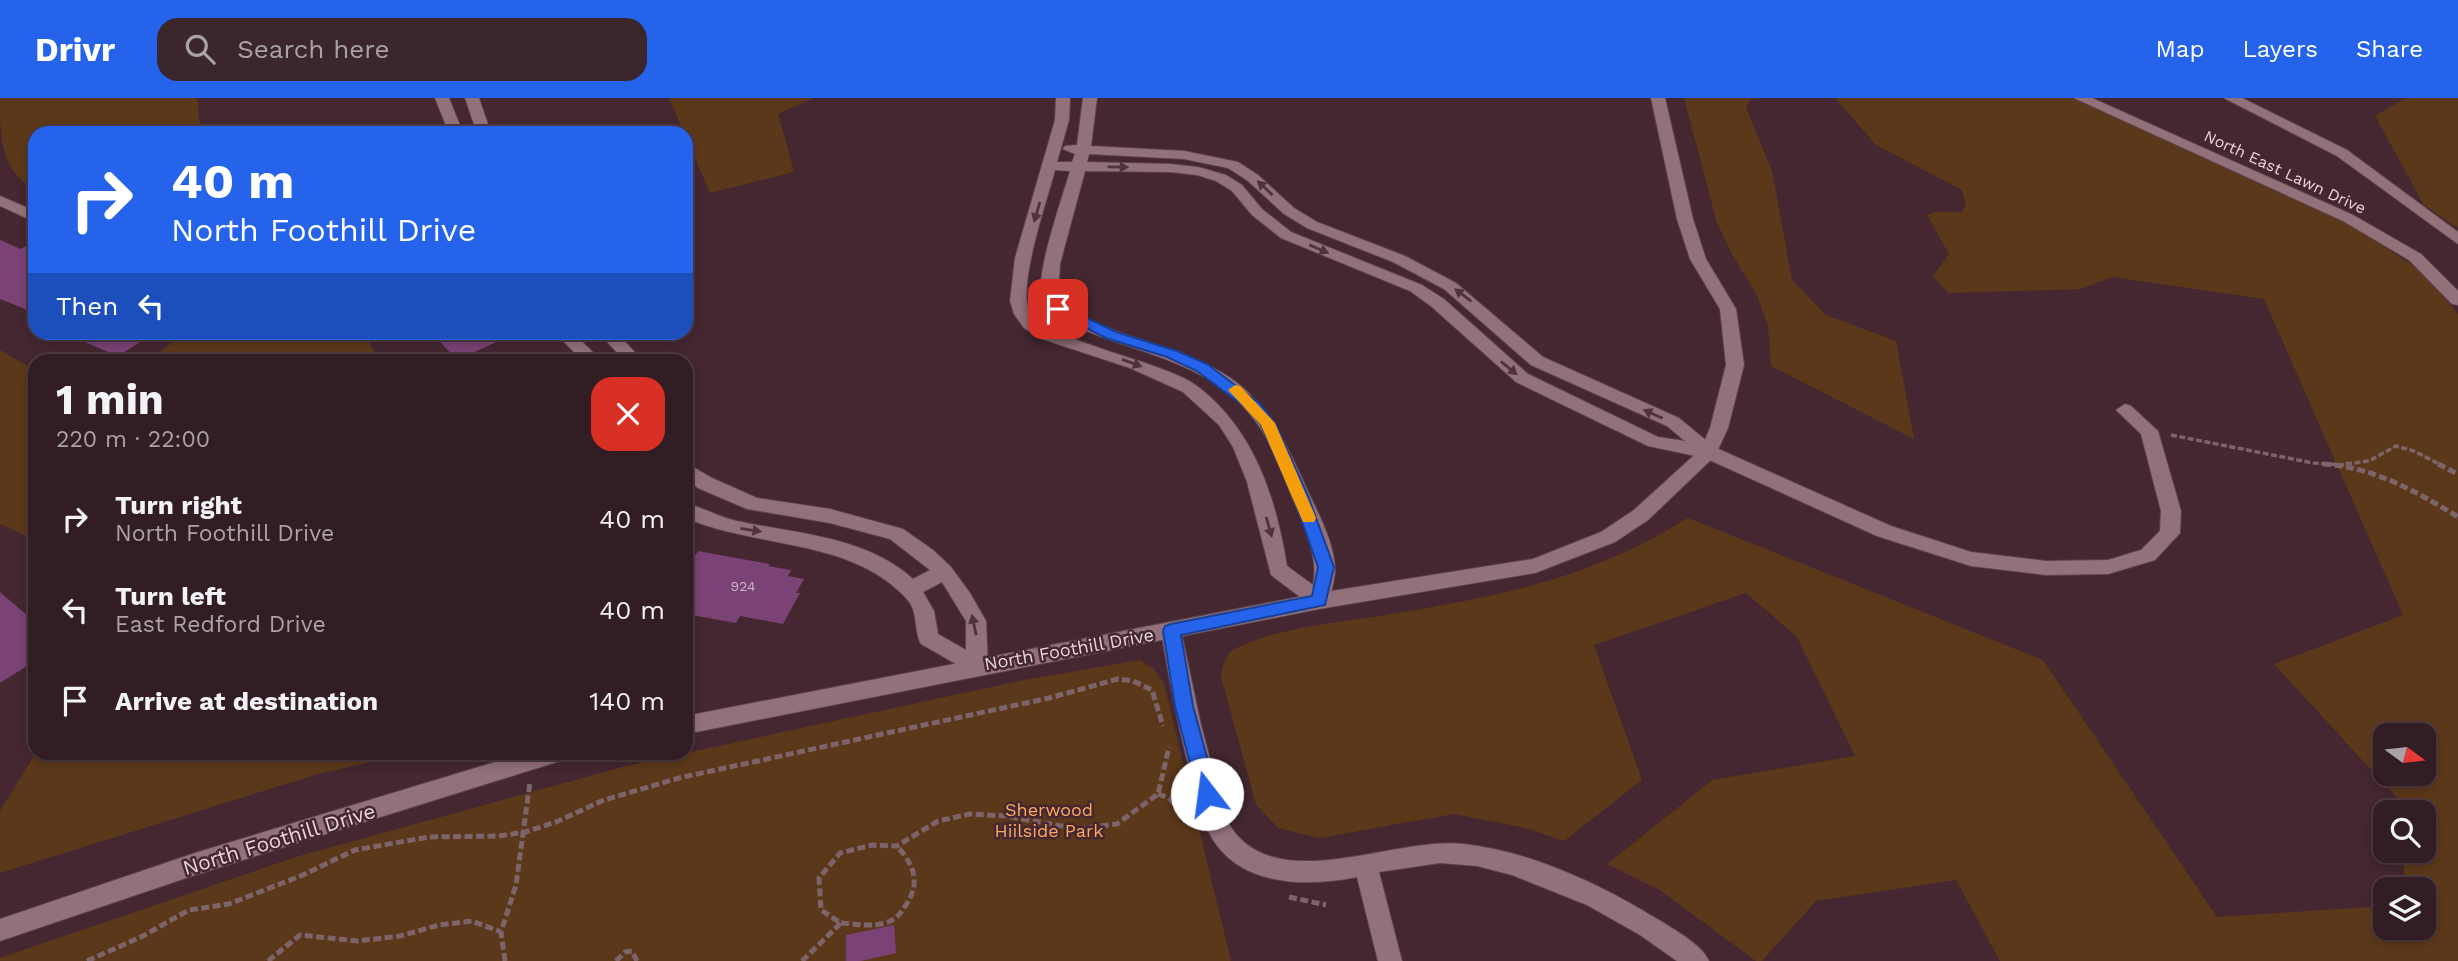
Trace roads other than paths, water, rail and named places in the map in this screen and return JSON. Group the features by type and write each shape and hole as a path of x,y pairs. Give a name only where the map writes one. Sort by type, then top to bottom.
{"street":[{"path":"442,98 453,126"},
{"path":"472,98 482,126"},
{"path":"1063,98 1062,120 1023,258 1018,301 1022,314 1030,324 1048,335 1136,364 1189,388 1217,413 1242,446 1247,458 1273,538 1278,570 1319,601 1326,567 1301,496 1268,423 1254,407 1202,368 1100,330 1058,309 1051,300 1048,292 1091,108 1090,98"},
{"path":"1658,98 1685,219 1698,259 1728,309 1735,365 1719,428 1709,452"},
{"name":"North East Lawn Drive","path":"2081,98 2348,218 2415,257 2458,300"},
{"path":"2231,98 2342,153 2458,239"},
{"path":"1054,148 1080,158 1198,171 1222,178 1237,188 1257,212 1286,235 1416,288 1437,303 1522,378 1654,442 1709,452 1884,531 1971,559 2046,568 2108,567 2148,555 2170,533 2171,511 2150,431 2124,410"},
{"path":"1049,166 1080,158 1184,155 1233,165 1253,178 1289,211 1312,225 1399,258 1450,286 1537,361 1673,422 1709,452"},
{"path":"0,200 28,214"},
{"path":"570,340 585,354"},
{"path":"614,340 627,354"},
{"name":"North Foothill Drive","path":"693,724 1319,601 1535,566 1608,537 1641,514 1709,452"},
{"path":"693,474 705,483 754,504 830,516 896,534 926,555 951,579 976,621 977,666"},
{"path":"693,513 736,528 796,537 847,550 876,563 909,590 923,608 928,638 977,666"},
{"path":"909,590 943,572"},
{"path":"1171,631 1184,706 1213,816 1226,839 1248,858 1268,868 1290,873 1312,873 1429,852 1482,857 1527,869 1572,887 1645,925 1697,961"},
{"name":"North Foothill Drive","path":"0,930 195,864 536,760"},
{"path":"1365,863 1390,961"}],"park label":[{"name":"Sherwood Hiilside Park","path":"1049,819"}]}
